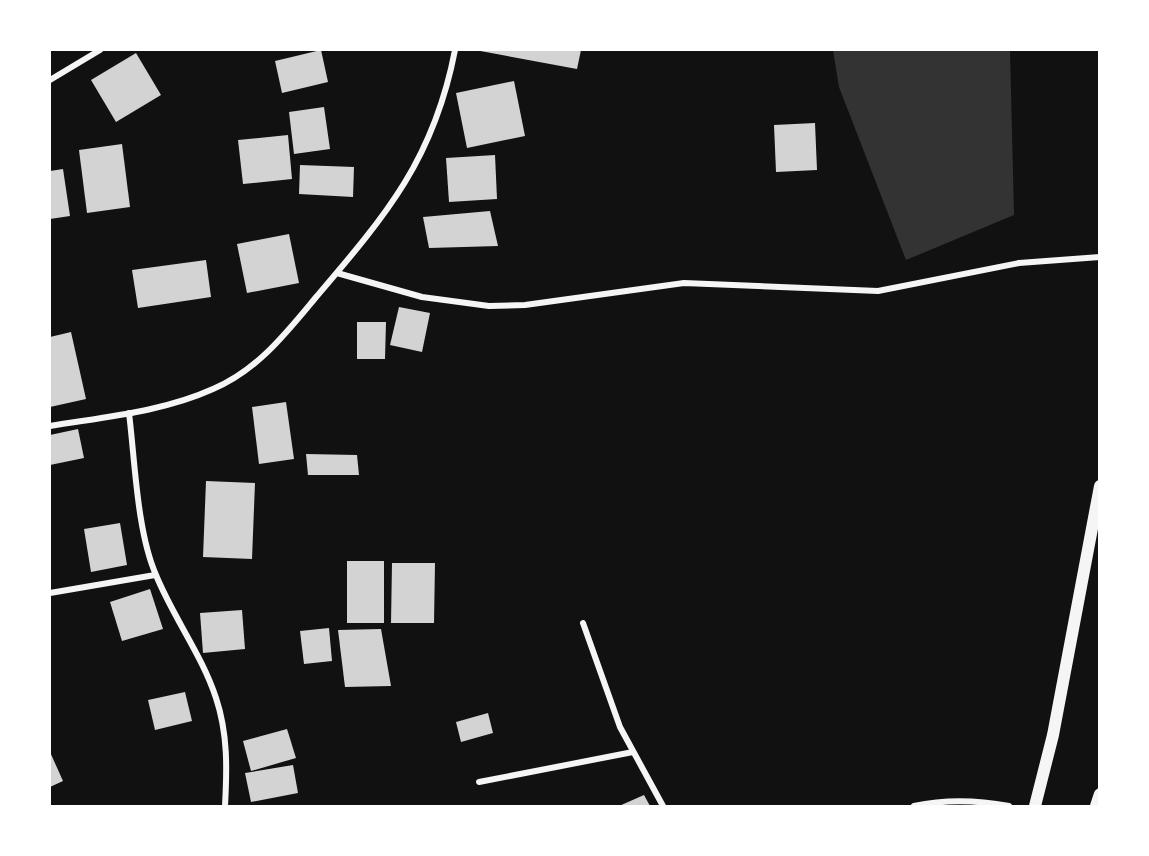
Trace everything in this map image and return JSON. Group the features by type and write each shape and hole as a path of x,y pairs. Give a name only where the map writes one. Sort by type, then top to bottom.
{"main road":[{"path":"1035,807 1053,735 1100,486"},
{"path":"1096,807 1100,794"}],"street":[{"path":"50,80 100,50"},
{"path":"50,426 181,402 215,389 249,369 279,341 398,197 419,159 435,122 454,50"},
{"path":"337,273 422,297 489,306 525,305 684,284 878,291 1019,263 1100,256"},
{"path":"129,413 143,520 155,575 216,697 227,755 225,807"},
{"path":"50,593 155,575"},
{"path":"583,623 610,703 663,807"},
{"path":"479,782 633,752"},
{"path":"914,807 946,801 1009,807"}],"shaded area":[{"path":"833,50 1010,50 1014,215 906,260 839,87"}],"building":[{"path":"321,50 328,82 282,93 275,61"},
{"path":"475,50 581,50 577,69"},
{"path":"136,53 161,95 116,122 91,80"},
{"path":"514,81 525,136 467,148 456,93"},
{"path":"324,107 330,149 294,154 289,112"},
{"path":"815,123 817,170 776,172 774,125"},
{"path":"288,135 292,179 243,184 238,140"},
{"path":"122,144 130,207 87,213 79,150"},
{"path":"495,155 497,199 449,202 446,158"},
{"path":"300,165 354,167 353,197 299,194"},
{"path":"63,169 70,216 50,219 50,171"},
{"path":"490,211 498,246 429,248 423,217"},
{"path":"289,234 299,283 247,293 237,244"},
{"path":"206,260 211,297 138,308 132,270"},
{"path":"399,307 430,313 422,352 390,345"},
{"path":"357,322 386,322 385,359 357,359"},
{"path":"71,332 86,399 50,407 50,337"},
{"path":"286,402 294,459 259,464 252,407"},
{"path":"78,429 84,458 50,465 50,435"},
{"path":"306,454 357,455 359,475 308,475"},
{"path":"206,481 255,483 252,559 203,557"},
{"path":"120,523 127,565 91,572 84,529"},
{"path":"347,561 384,561 384,623 347,623"},
{"path":"392,563 435,563 434,623 391,623"},
{"path":"150,589 163,629 122,641 110,602"},
{"path":"242,610 245,649 203,653 200,613"},
{"path":"329,628 332,661 304,664 300,631"},
{"path":"381,629 391,686 345,687 338,630"},
{"path":"185,692 192,721 155,730 148,700"},
{"path":"488,713 493,733 461,742 456,722"},
{"path":"287,729 296,758 251,771 243,741"},
{"path":"50,752 63,781 50,787"},
{"path":"293,765 298,793 251,802 245,773"},
{"path":"644,795 650,806 619,806"}]}
